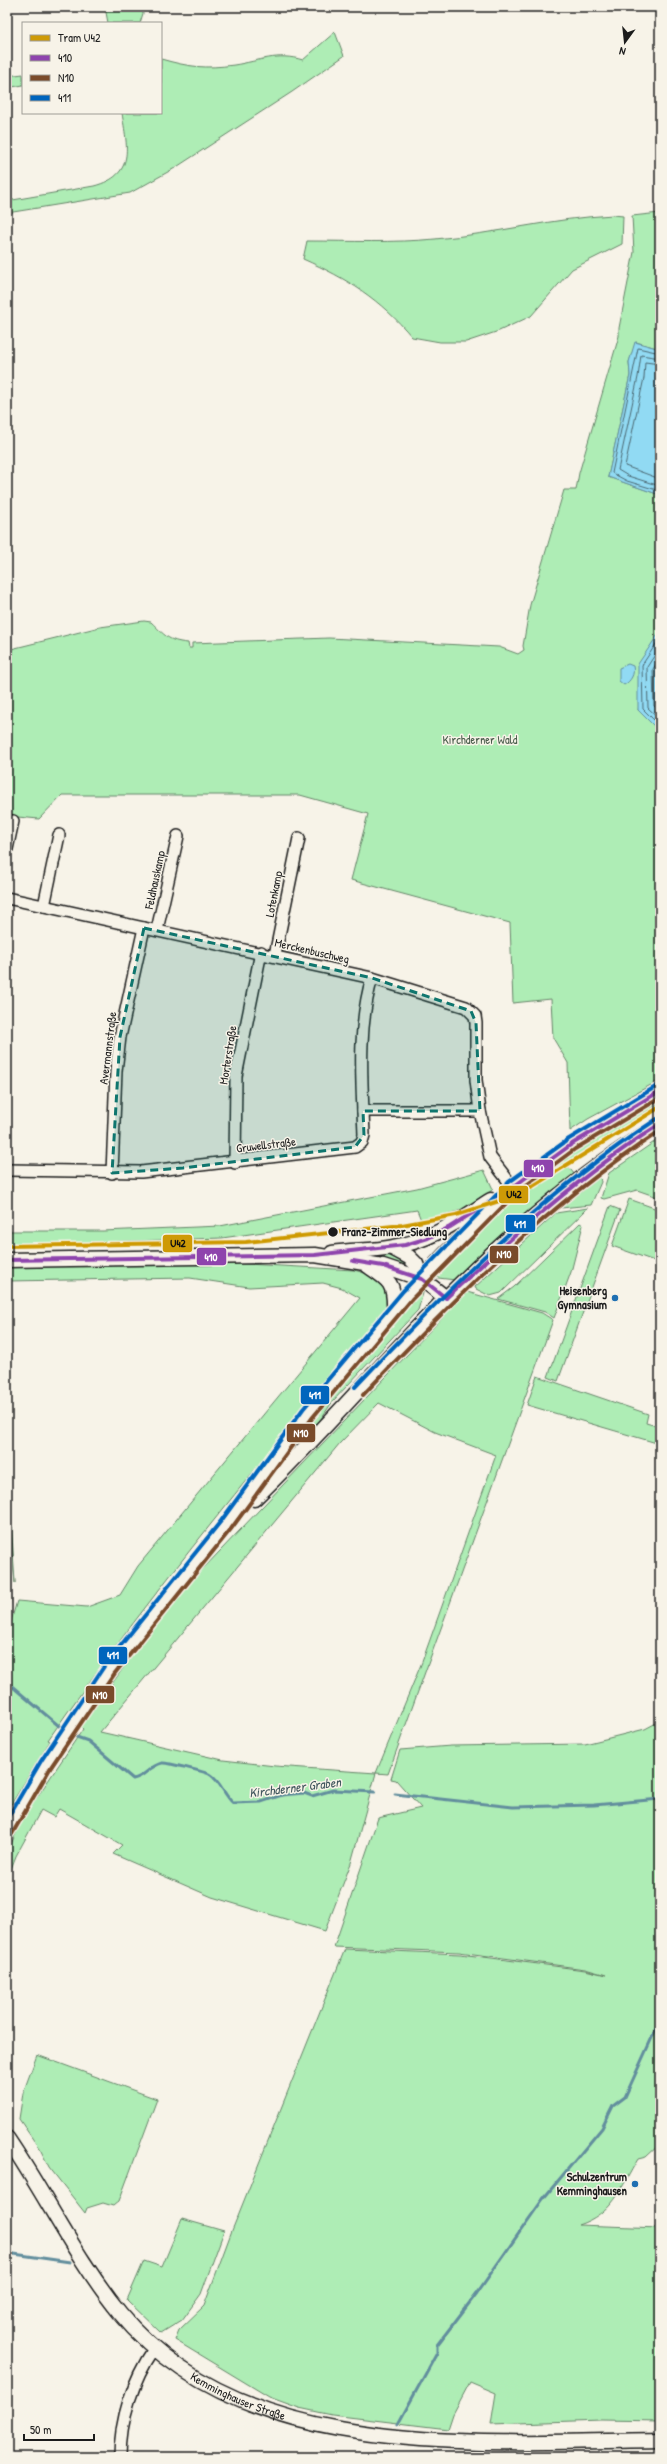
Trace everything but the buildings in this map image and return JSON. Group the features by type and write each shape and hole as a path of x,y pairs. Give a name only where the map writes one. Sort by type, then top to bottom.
{"main road":[{"path":"7,1260 315,1255 392,1248 437,1234 513,1186 577,1140 660,1092"},
{"path":"226,1526 282,1472 446,1298 541,1209 615,1153 660,1124"},
{"path":"7,1831 73,1723 140,1630 226,1526 308,1413 394,1310 422,1279 513,1186"},
{"path":"392,1248 409,1257 416,1264 422,1279"},
{"path":"315,1255 362,1262 389,1268 422,1279 446,1298"},
{"path":"362,1262 385,1277 390,1283 394,1290 394,1310"},
{"name":"Kemminghauser Straße","path":"7,2138 33,2176 95,2281 120,2315 154,2349 185,2372 238,2401 295,2422 332,2430 428,2441 660,2440"}],"street":[{"path":"7,849 13,821"},
{"path":"44,906 59,835"},
{"name":"Feldhauskamp","path":"157,930 178,836"},
{"name":"Lotenkamp","path":"275,955 299,838"},
{"name":"Merckenbuschweg","path":"7,898 275,955 372,978 466,1007 471,1011 476,1023 476,1080 480,1111 490,1157 513,1186"},
{"name":"Avermannstraße","path":"112,1173 116,1071 120,1037 144,928"},
{"name":"Morterstraße","path":"235,1163 236,1076 261,952"},
{"name":"Gruwellstraße","path":"7,1170 112,1173 235,1163 355,1147 362,1142 364,1135 361,1045 365,1009 372,978"},
{"path":"363,1111 480,1111"},
{"path":"120,2457 122,2430 127,2408 142,2366 154,2349"}],"highlighted area":[{"path":"144,928 372,978 471,1011 476,1023 480,1111 363,1111 364,1135 355,1147 183,1168 112,1173 120,1037"}],"green space":[{"path":"105,7 145,7 140,22 108,22"},
{"path":"335,32 344,56 292,92 175,168 130,193 7,213 7,201 94,186 117,175 123,167 126,158 126,137 122,114 162,114 162,59 180,64 206,67 234,65 277,57 303,60"},
{"path":"22,74 22,85 7,88 7,76"},
{"name":"Kirchderner Wald","path":"660,213 660,349 636,342 629,362 630,375 608,477 660,495 660,633 638,710 660,732 660,1080 588,1119 570,1131 568,1063 553,1038 551,999 513,1003 510,923 351,880 368,814 300,795 62,795 39,819 7,816 7,650 100,627 144,621 151,622 163,634 175,641 188,643 189,648 192,648 192,643 329,638 499,647 518,654 524,650 523,646 530,605 564,490 576,490 579,473 619,336 619,328 634,252 632,216"},
{"path":"613,215 623,216 622,244 572,269 531,316 499,331 466,342 440,342 412,337 388,312 362,291 335,274 303,259 307,241 387,241 435,239 480,234 568,219"},
{"path":"660,1099 660,1103 566,1164 575,1175 550,1192 455,1280 430,1277 523,1186 603,1130"},
{"path":"660,1138 660,1198 637,1190 604,1199 601,1198 609,1173"},
{"path":"484,1170 493,1189 471,1208 421,1220 417,1210 222,1238 7,1245 7,1231 103,1231 220,1226 417,1188"},
{"path":"600,1177 601,1182 591,1205 561,1208"},
{"path":"629,1199 660,1210 660,1263 612,1246"},
{"path":"610,1206 620,1210 558,1381 548,1377"},
{"path":"588,1208 501,1293 490,1296 476,1289 475,1287 556,1213"},
{"path":"580,1223 583,1225 571,1272 554,1318 545,1312 498,1299 514,1287"},
{"path":"388,1252 407,1261 403,1267 359,1256"},
{"path":"193,1261 353,1270 375,1277 385,1286 388,1292 389,1300 387,1308 213,1521 129,1629 48,1740 50,1741 7,1811 7,1634 17,1601 87,1607 120,1595 138,1566 360,1298 342,1288 323,1283 249,1287 190,1278 7,1281 7,1266"},
{"path":"418,1289 424,1290 418,1310 333,1401 307,1439 245,1503"},
{"path":"467,1292 542,1313 553,1320 388,1774 376,1773 351,1863 325,1931 212,1897 113,1854 122,1845 59,1809 54,1817 41,1810 16,1856 7,1879 7,1852 25,1815 83,1729 81,1727 139,1646 200,1572","holes":["379,1403 435,1432 496,1455 422,1662 376,1773 275,1766 223,1760 100,1732 340,1443"]},
{"path":"537,1376 648,1414 646,1423 660,1427 660,1444 527,1405"},
{"path":"7,1455 15,1583 7,1501"},
{"path":"7,1551 11,1599 7,1618"},
{"path":"660,1721 660,2144 646,2157 638,2159 621,2190 607,2207 590,2220 578,2225 660,2228 660,2421 601,2420 491,2424 496,2393 470,2382 453,2414 448,2429 332,2415 299,2408 269,2397 175,2340 179,2330 204,2306 231,2233 345,1949 460,1954 585,1970 606,1975 585,1969 459,1952 334,1947 378,1818 421,1808 396,1780 391,1779 400,1750 451,1746 585,1744 645,1729"},
{"path":"37,2055 157,2099 119,2201 113,2206 103,2203 87,2208 85,2213 49,2167 41,2151 19,2119 23,2093"},
{"path":"182,2219 224,2231 201,2294 182,2320 161,2333 127,2300 144,2261 162,2267"}],"water":[{"path":"635,342 660,349 660,495 608,477 630,375 629,362"},
{"path":"659,633 660,732 638,710 638,664"},
{"path":"628,664 633,666 633,674 629,681 624,685 619,681 619,668"}],"waterway":[{"name":"Kirchderner Graben","path":"7,1682 65,1731"},
{"name":"Kirchderner Graben","path":"71,1735 88,1741 133,1779 141,1776 154,1766 162,1763 193,1769 209,1774 216,1780 233,1803 261,1802 282,1795 304,1793 312,1796 333,1790 375,1792"},
{"name":"Kirchderner Graben","path":"395,1794 513,1807 594,1805 660,1799"},
{"path":"398,2424 437,2353 437,2345 477,2293 543,2199 602,2128 613,2106 625,2097 660,2020"},
{"path":"7,2253 70,2262"}],"tram line":[{"name":"U42","path":"7,1246 246,1242 402,1225 456,1215 499,1201 533,1186 660,1107"}],"transit line":[{"name":"411","path":"7,1819 41,1761 105,1665 221,1521 303,1409 403,1291 509,1182 569,1139 657,1086"},
{"name":"410","path":"7,1260 315,1255 405,1245 428,1238 450,1227 513,1187 572,1144 660,1091"},
{"name":"N10","path":"12,1834 51,1767 115,1673 231,1529 313,1417 412,1299 517,1192 575,1149 660,1098"},
{"name":"411","path":"355,1387 426,1313 535,1211 614,1148 657,1119"},
{"name":"410","path":"446,1298 523,1228 576,1184 603,1163 660,1124"},
{"name":"N10","path":"363,1395 432,1323 541,1221 579,1190 660,1131"},
{"name":"410","path":"353,1261 383,1266 422,1279 446,1298"}],"place":[{"name":"Franz-Zimmer-Siedlung","path":"333,1232"},
{"name":"Heisenberg Gymnasium","path":"615,1298"},
{"name":"Schulzentrum Kemminghausen","path":"635,2184"}]}
